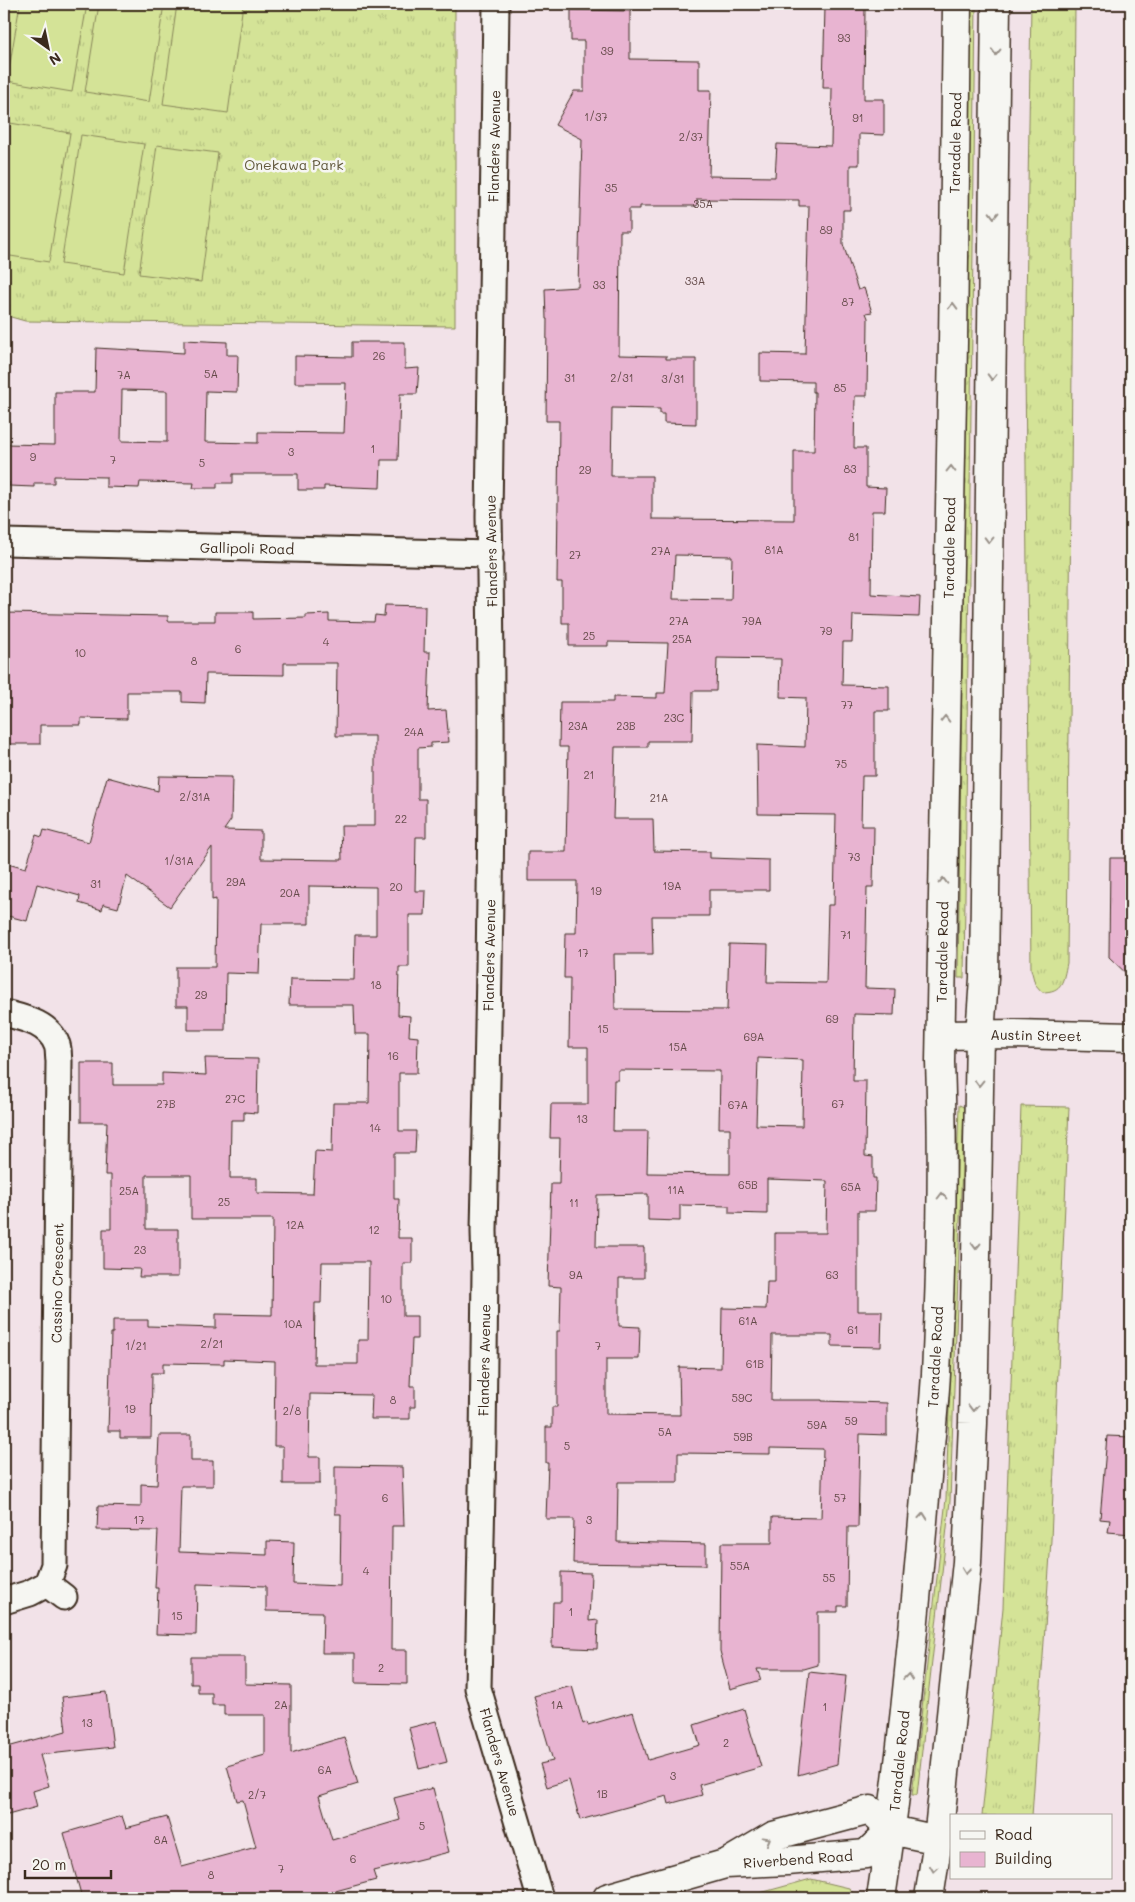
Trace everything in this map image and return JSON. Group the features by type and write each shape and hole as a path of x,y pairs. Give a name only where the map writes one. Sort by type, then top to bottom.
{"main road":[{"name":"Taradale Road","path":"881,1898 891,1830 915,1620 936,1374 942,1215 941,1035 957,4"},
{"path":"929,1898 938,1840 967,1562 973,1413 980,1034 984,978 996,4"},
{"name":"Austin Street","path":"941,1035 1015,1034 1131,1037"},
{"name":"Riverbend Road","path":"607,1898 725,1864 866,1854 891,1830 870,1810 773,1836 725,1864"},
{"path":"891,1830 938,1840"}],"street":[{"name":"Flanders Avenue","path":"496,4 490,554 492,583 490,914 484,1221 486,1271 478,1688 540,1898"},
{"name":"Gallipoli Road","path":"4,542 490,554"},
{"name":"Cassino Crescent","path":"4,1013 34,1022 48,1031 57,1045 59,1061 54,1565 56,1591 30,1593 4,1600"}],"green space":[{"name":"Onekawa Park","path":"4,4 455,4 455,326 25,321 4,315"},
{"path":"20,4 87,4 72,92 7,81"},
{"path":"99,4 164,4 149,102 85,92"},
{"path":"177,4 243,4 228,113 163,104"},
{"path":"971,4 976,4 964,978 958,978"},
{"path":"1031,4 1075,4 1067,963 1063,980 1058,988 1042,992 1035,984 1031,969 1025,366"},
{"path":"4,122 70,133 49,262 4,255"},
{"path":"81,135 144,144 124,273 61,264"},
{"path":"157,145 218,153 201,282 139,274"},
{"path":"959,1105 964,1107 950,1501 917,1795 912,1795 946,1499"},
{"path":"1021,1106 1069,1107 1051,1540 1032,1814 982,1814 1003,1608"},
{"path":"811,1879 849,1888 857,1898 742,1898"}],"building":[{"path":"825,7 865,8 864,99 884,99 884,135 859,134 859,165 850,165 850,210 843,210 843,244 858,290 864,288 872,312 866,313 868,318 867,396 855,396 854,448 866,448 866,487 886,488 885,511 872,511 871,594 920,597 919,617 853,615 852,642 843,642 842,685 889,686 889,711 875,711 875,776 862,776 861,826 874,826 873,887 867,887 865,988 895,989 894,1015 854,1014 853,1081 866,1081 865,1156 873,1157 873,1178 876,1178 875,1211 858,1211 858,1311 882,1311 881,1347 832,1346 832,1335 772,1335 771,1400 887,1403 887,1435 860,1434 858,1527 848,1527 847,1606 838,1606 838,1612 818,1612 818,1665 804,1669 757,1669 761,1680 730,1689 720,1651 721,1543 772,1543 772,1517 821,1518 823,1449 770,1448 770,1454 678,1453 678,1482 618,1482 617,1542 706,1544 706,1565 573,1563 574,1519 546,1519 548,1463 546,1463 546,1427 552,1427 552,1407 557,1407 557,1331 560,1331 561,1287 548,1286 551,1184 559,1184 560,1138 550,1138 551,1104 588,1104 588,1047 569,1047 570,978 564,978 565,933 576,933 577,881 528,881 528,852 566,852 568,747 559,747 560,702 613,702 613,697 657,698 657,693 665,693 668,643 608,642 608,646 569,646 569,623 562,623 562,582 557,582 559,421 546,421 547,319 545,289 578,287 582,139 555,125 574,91 584,91 584,41 571,41 571,10 630,11 630,59 699,60 699,90 711,90 709,176 775,177 777,144 831,146 832,88 823,88","holes":["697,199 799,200 799,206 809,206 805,354 760,353 760,381 813,382 813,392 815,392 814,451 794,451 794,520 652,519 652,476 611,476 612,408 660,409 660,414 664,414 664,423 696,424 696,359 666,359 666,356 619,355 620,231 629,231 629,209 640,209 640,206 697,206","675,555 732,556 731,600 673,599","717,658 781,659 780,697 806,698 805,747 757,745 758,814 836,815 834,905 828,905 826,983 767,982 768,945 729,944 727,1010 615,1009 614,954 653,954 652,916 709,916 709,890 769,890 769,860 710,858 710,852 654,851 653,819 613,819 615,747 648,747 648,741 692,741 693,691 716,691","758,1058 803,1060 802,1126 756,1125","618,1070 720,1071 719,1128 730,1128 730,1174 647,1173 648,1131 613,1131 614,1080 618,1080","767,1179 827,1181 826,1233 775,1233 775,1282 767,1282 766,1309 722,1308 721,1368 679,1367 680,1415 606,1414 606,1359 639,1359 640,1327 619,1326 619,1278 644,1278 644,1247 596,1247 597,1195 648,1194 648,1220 680,1221 680,1205 729,1206 729,1213 767,1214"]},
{"path":"184,340 227,342 227,355 238,355 237,392 206,391 205,442 258,443 258,432 344,433 346,383 295,383 295,356 352,357 352,342 405,342 405,369 419,368 417,394 400,394 398,460 381,460 380,488 324,486 324,490 298,490 298,474 233,474 233,483 217,483 217,488 193,488 194,483 140,482 139,488 106,487 106,477 54,476 54,483 34,483 34,487 9,486 9,482 4,482 4,444 55,445 55,392 95,392 96,348 184,353","holes":["122,390 167,391 167,442 121,441"]},
{"path":"385,605 425,606 424,652 430,652 428,711 446,710 449,742 431,743 431,747 418,748 418,799 426,799 426,837 416,837 415,891 426,891 425,915 409,915 409,967 399,967 398,1015 410,1016 409,1036 418,1037 417,1073 399,1073 399,1131 416,1131 415,1153 394,1153 394,1199 399,1199 398,1238 412,1238 412,1263 403,1263 403,1316 417,1316 417,1339 412,1339 410,1386 415,1386 415,1407 410,1407 410,1419 371,1419 372,1395 310,1394 309,1457 320,1457 320,1484 283,1484 283,1446 274,1446 275,1361 224,1359 224,1364 163,1363 163,1373 152,1373 151,1438 120,1438 120,1431 108,1431 113,1320 148,1320 148,1326 216,1328 216,1314 272,1315 273,1219 191,1219 191,1175 146,1175 146,1229 178,1229 178,1277 139,1277 140,1269 103,1268 103,1229 111,1229 111,1175 105,1175 107,1122 81,1122 81,1063 113,1063 113,1085 162,1085 162,1073 206,1075 205,1058 258,1059 257,1113 244,1112 244,1120 231,1120 230,1178 257,1178 257,1193 313,1194 315,1151 332,1152 333,1103 369,1103 370,1034 355,1034 354,1005 289,1005 290,979 354,980 355,935 376,935 376,887 309,886 309,924 261,924 259,974 226,973 225,1030 188,1030 188,1006 176,1006 176,967 215,967 216,899 212,900 212,847 170,907 127,876 118,908 103,904 102,910 79,903 80,896 37,884 27,921 4,915 4,862 26,868 36,835 42,837 44,830 89,842 107,777 158,791 159,776 232,777 231,820 224,830 261,831 261,859 342,860 341,826 375,826 375,736 336,736 337,663 284,663 284,675 206,674 205,703 182,702 182,692 127,692 127,719 81,718 81,725 40,725 40,744 4,744 4,613 168,616 168,621 215,621 215,612 253,612 253,619 306,618 306,615 329,614 329,621 374,622 375,615 384,616","holes":["322,1262 369,1262 368,1340 358,1340 358,1364 314,1364 315,1303 321,1303"]},
{"path":"1110,858 1131,858 1131,978 1109,957"},
{"path":"159,1435 191,1435 191,1461 213,1461 213,1486 181,1486 179,1552 267,1555 267,1541 294,1542 293,1584 340,1586 341,1514 335,1514 335,1466 402,1467 404,1526 392,1526 391,1650 407,1650 407,1684 355,1683 355,1653 322,1653 323,1612 266,1611 266,1586 197,1584 196,1635 156,1634 158,1588 155,1588 158,1531 97,1530 98,1506 141,1507 141,1484 157,1485"},
{"path":"1107,1436 1131,1437 1131,1534 1108,1532 1110,1520 1100,1519"},
{"path":"561,1572 591,1573 589,1621 598,1620 597,1649 552,1647 553,1602 561,1602"},
{"path":"191,1657 245,1657 245,1684 291,1685 291,1753 344,1737 358,1784 319,1796 332,1840 400,1820 394,1798 433,1788 449,1852 373,1871 376,1880 310,1898 82,1898 64,1833 122,1816 126,1828 167,1817 182,1867 256,1847 243,1800 237,1801 227,1766 265,1755 265,1715 224,1715 224,1705 212,1705 212,1693 198,1693 198,1684 191,1684"},
{"path":"809,1672 846,1676 837,1764 798,1775"},
{"path":"572,1686 583,1724 587,1722 588,1725 633,1712 648,1760 700,1745 694,1725 744,1709 761,1767 699,1785 702,1795 669,1804 667,1796 580,1820 569,1780 547,1787 540,1764 553,1761 534,1696"},
{"path":"106,1692 113,1747 40,1755 49,1786 33,1791 37,1807 4,1816 4,1748 66,1731 62,1697"},
{"path":"436,1721 447,1762 419,1769 409,1728"}]}
